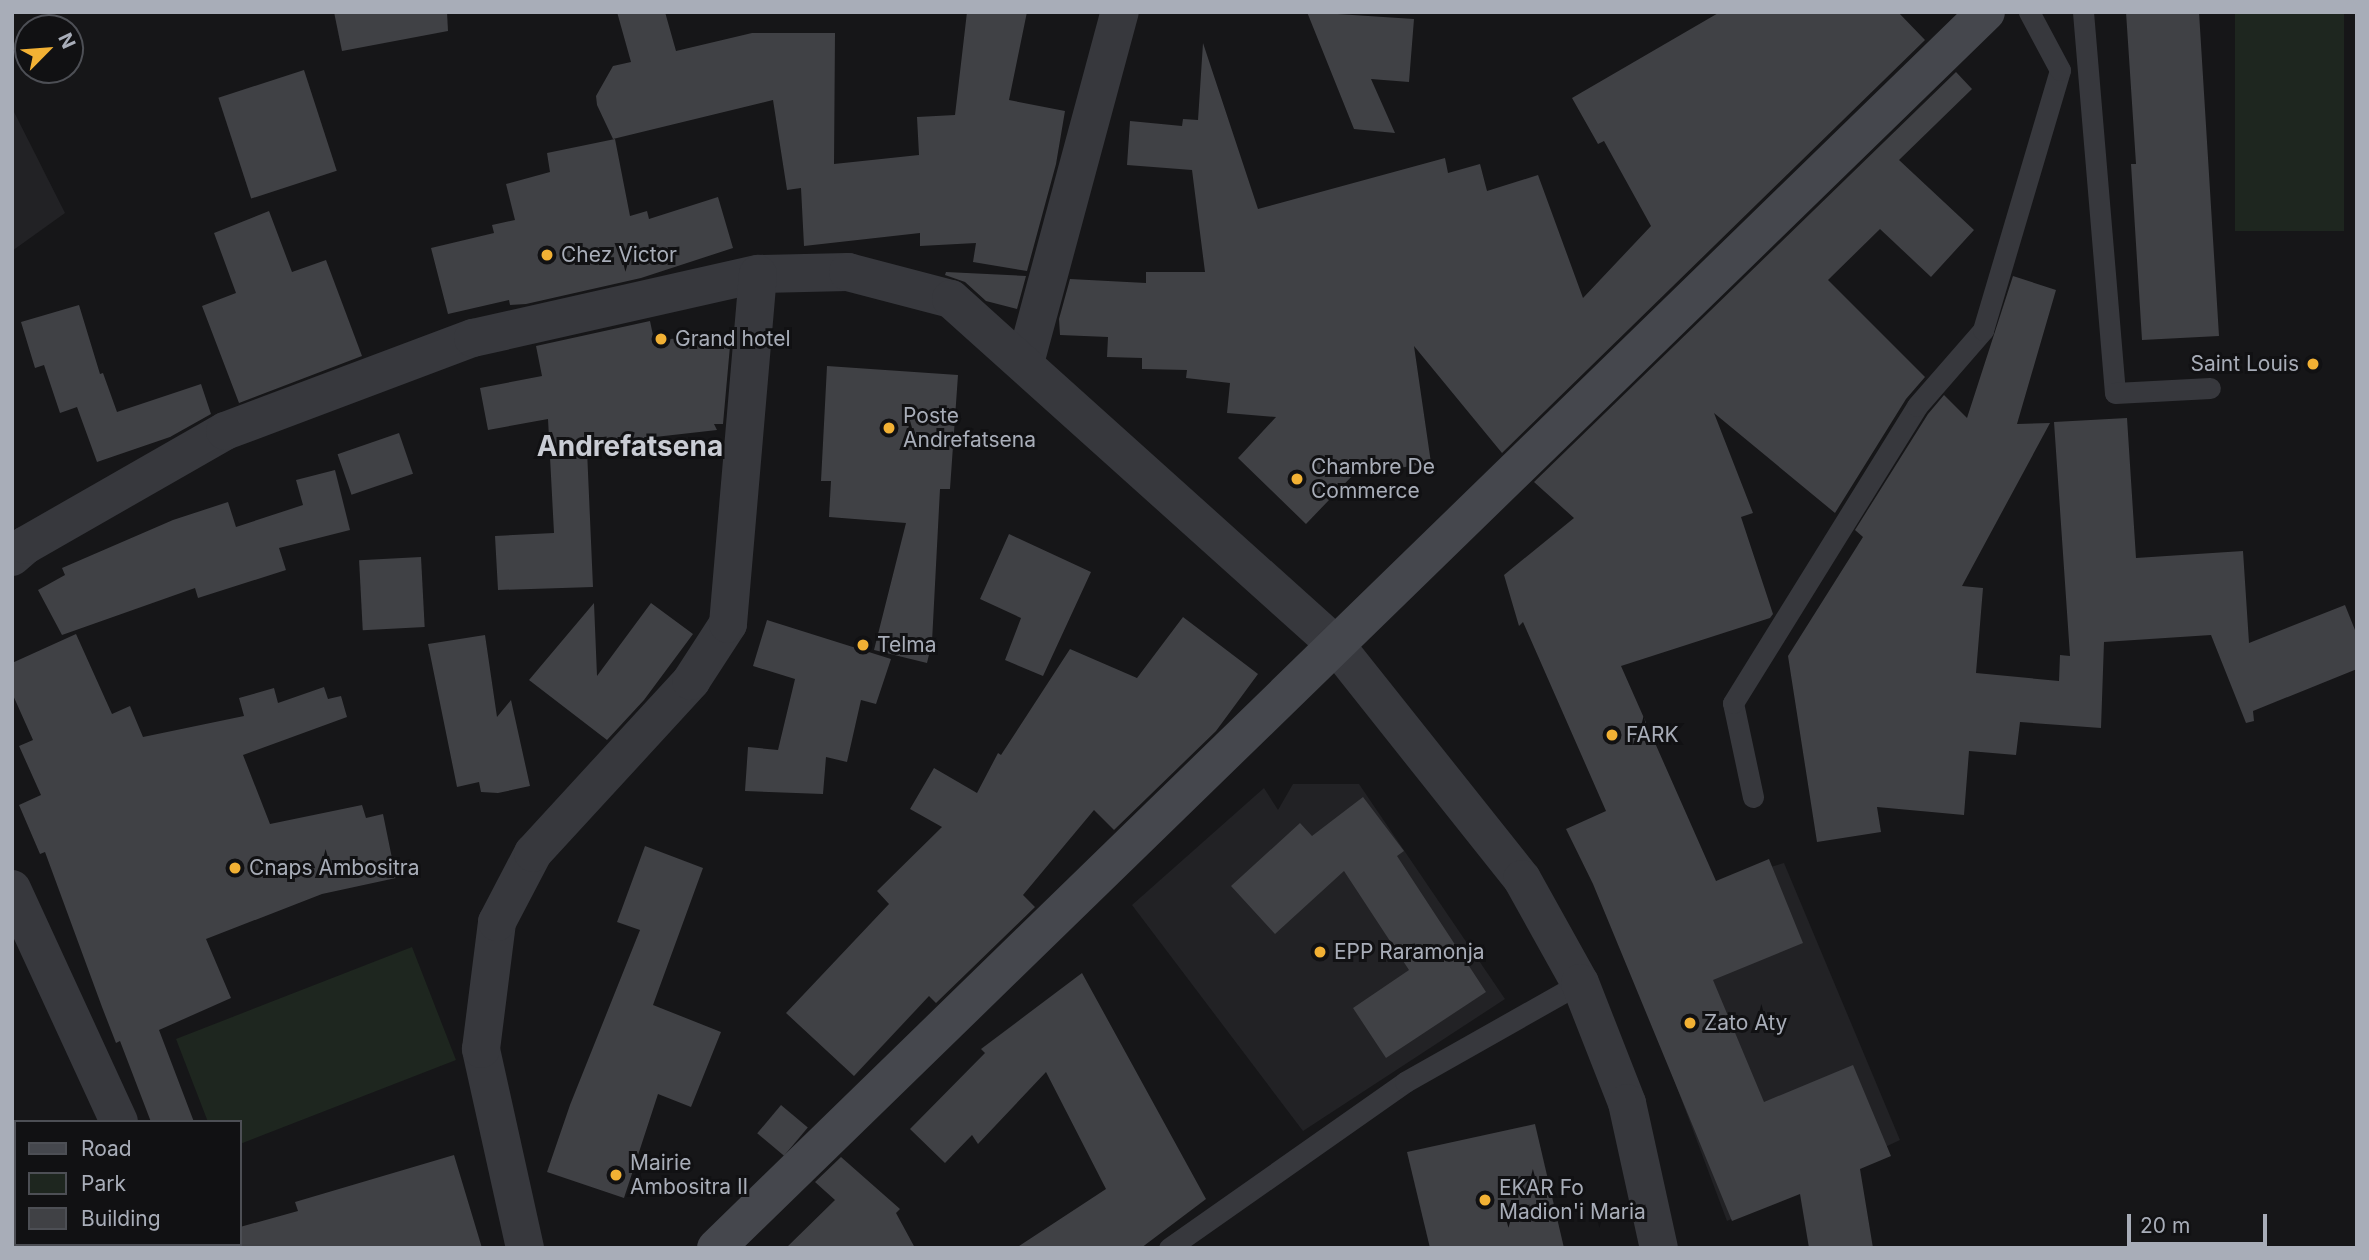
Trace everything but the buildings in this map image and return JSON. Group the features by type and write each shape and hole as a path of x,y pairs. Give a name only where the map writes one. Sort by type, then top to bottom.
{"street":[{"path":"1026,363 1120,12"},
{"path":"716,1248 1986,12"},
{"path":"12,556 26,545 225,431 473,338 758,274 848,272 951,299 1026,363 1335,644 1522,879 1580,983 1627,1103 1659,1248"},
{"path":"525,1248 481,1049 497,922 533,853 691,681 728,624 758,274"},
{"path":"12,889 118,1120"}],"lane":[{"path":"1753,797 1733,703 1917,406 1983,330 2060,70 2029,12"},
{"path":"2083,12 2115,393 2210,388"},
{"path":"1169,1248 1405,1082 1580,983"}],"shaded area":[{"path":"12,108 65,213 12,251"},
{"name":"EPP Raramonja","path":"1293,784 1359,784 1505,999 1303,1131 1132,905 1264,788 1278,810"},
{"name":"Zato Aty","path":"1784,863 1900,1140 1727,1221 1612,914"}],"green space":[{"path":"2235,12 2344,12 2344,231 2235,231"},
{"path":"412,947 456,1060 242,1143 242,1120 207,1120 176,1039"}],"place":[{"name":"Chez Victor","path":"547,255"},
{"name":"Grand hotel","path":"661,339"},
{"name":"Saint Louis","path":"2313,364"},
{"name":"Poste Andrefatsena","path":"889,428"},
{"name":"Chambre De Commerce","path":"1297,479"},
{"name":"Telma","path":"863,645"},
{"name":"FARK","path":"1612,735"},
{"name":"Cnaps Ambositra","path":"235,868"},
{"name":"EPP Raramonja","path":"1320,952"},
{"name":"Zato Aty","path":"1690,1023"},
{"name":"Mairie Ambositra II","path":"616,1175"},
{"name":"EKAR Fo Madion'i Maria","path":"1485,1200"}],"district":[{"name":"Andrefatsena","path":"630,446"}]}
